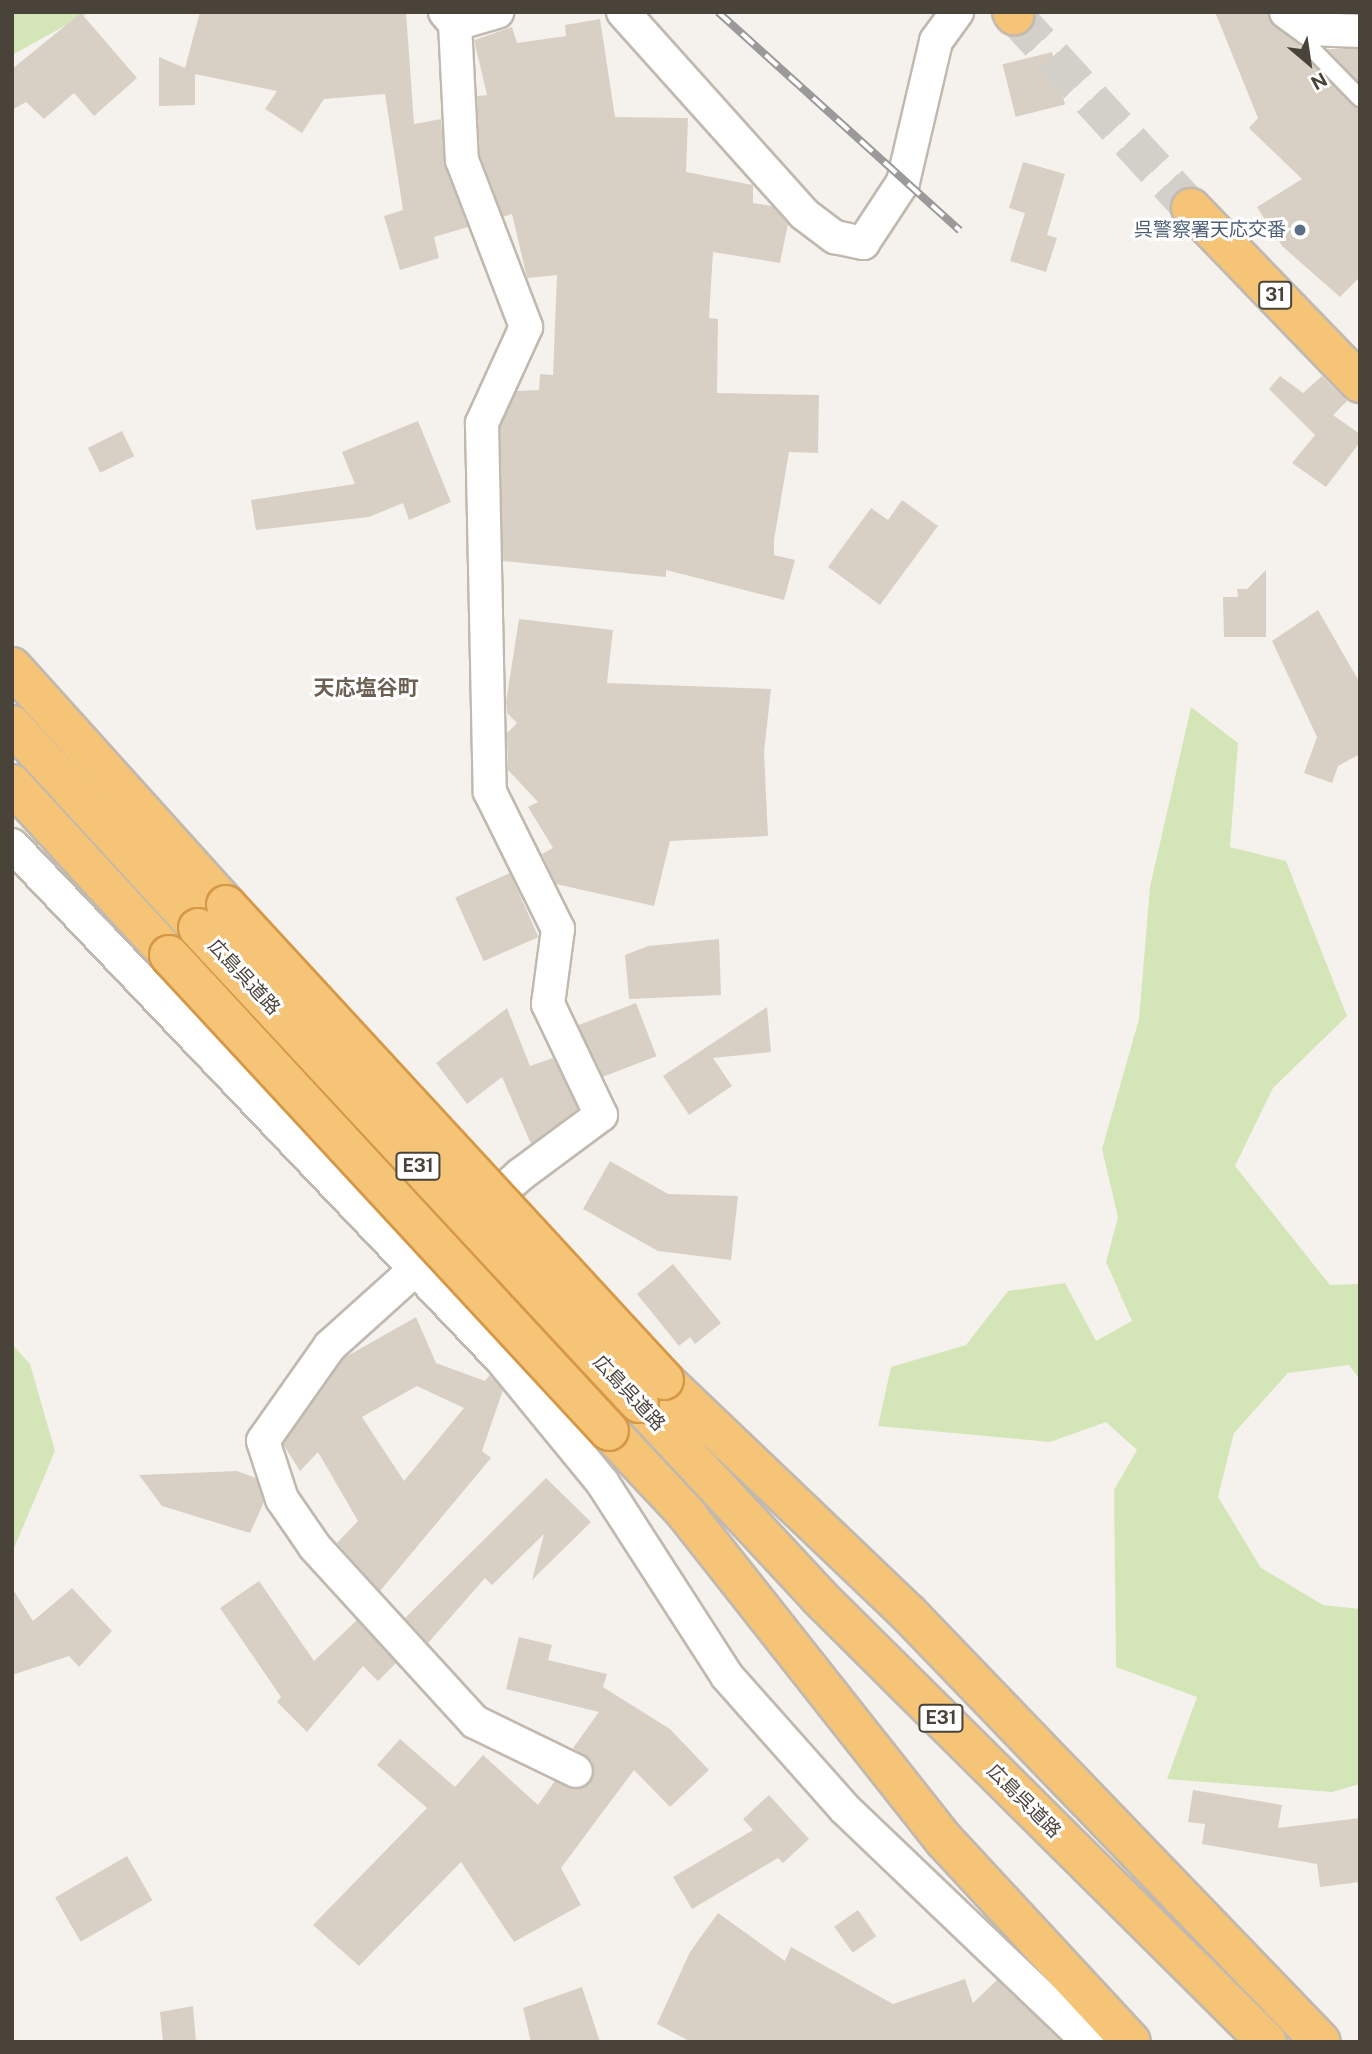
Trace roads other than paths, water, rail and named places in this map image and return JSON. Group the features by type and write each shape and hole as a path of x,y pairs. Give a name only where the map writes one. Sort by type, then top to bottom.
{"highway":[{"name":"31","path":"1191,208 1360,383"},
{"path":"12,667 212,916"},
{"name":"広島呉道路","path":"12,725 212,916 652,1391 819,1597 1259,2034"},
{"path":"12,784 684,1511 944,1840 1131,2042"},
{"path":"652,1391 908,1613 1321,2042"}],"street":[{"path":"497,12 450,18 462,160 526,327 482,423 490,792 558,929 548,1004 601,1115 520,1175 419,1271 330,1346 263,1441 282,1499 315,1547 475,1722 576,1771"},
{"path":"623,12 804,214 835,237 863,243 903,182 936,41 957,12"},
{"path":"1297,21 1360,31"},
{"path":"12,845 419,1271 602,1482 727,1676 844,1808 1089,2042"}],"lane":[{"path":"1297,21 1312,50 1360,98"}],"tunnel":[{"path":"1014,15 1191,208"}],"railway":[{"path":"718,12 960,231"}],"place":[{"name":"呉警察署天応交番","path":"1300,230"}],"district":[{"name":"天応塩谷町","path":"366,688"}]}
